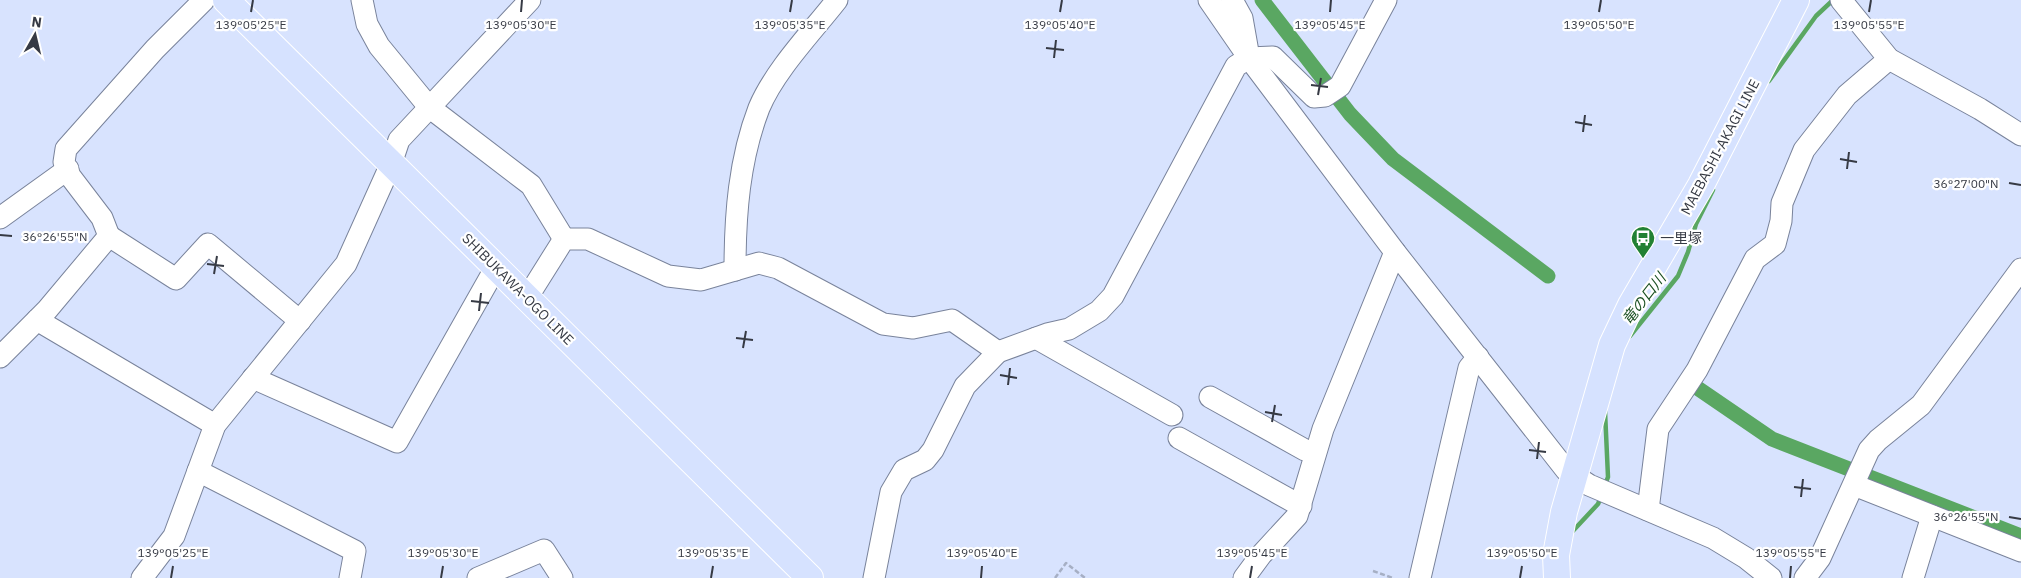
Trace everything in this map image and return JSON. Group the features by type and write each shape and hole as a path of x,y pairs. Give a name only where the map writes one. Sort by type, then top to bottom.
{"main road":[{"name":"SHIBUKAWA-OGO LINE","path":"226,0 810,578"},
{"name":"MAEBASHI-AKAGI LINE","path":"1557,578 1556,555 1575,477 1605,367 1621,325 1701,185 1796,0"}],"street":[{"path":"204,0 155,49 76,136 66,149 64,162 102,218 109,236 176,279 208,244 300,321"},
{"path":"362,0 367,24 379,46 429,108 531,185 564,239"},
{"path":"142,578 174,536 216,425 346,264 391,164 398,140 530,0"},
{"path":"735,270 735,238 742,165 760,107 782,69 837,0"},
{"path":"1209,0 1248,58 1395,252 1559,461 1575,477 1714,538 1746,558 1771,578"},
{"path":"1232,0 1242,18 1248,58"},
{"path":"874,578 891,492 904,470 925,460 933,450 965,386 998,352 1036,338 1069,329 1088,319 1113,296 1236,66 1248,58 1273,57 1314,97 1333,91 1386,0"},
{"path":"1841,0 1890,59 1980,109 2021,135"},
{"path":"1648,510 1658,429 1697,370 1755,259 1775,244 1781,221 1782,203 1804,150 1847,95 1890,59"},
{"path":"0,218 68,169"},
{"path":"0,357 37,320 87,264 109,236"},
{"path":"564,239 588,239 668,276 701,280 759,263 778,268 851,309 883,324 913,328 952,320 998,352"},
{"path":"528,298 564,239"},
{"path":"1244,578 1261,555 1297,516 1315,453 1395,252"},
{"path":"253,378 397,442 496,267"},
{"path":"1805,578 1820,558 1855,484 1862,462 1878,440 1921,405 2021,269"},
{"path":"37,320 216,425"},
{"path":"1036,338 1172,415"},
{"path":"1420,578 1469,368 1478,357"},
{"path":"1210,397 1305,450 1315,453"},
{"path":"1179,438 1301,506"},
{"path":"198,471 354,551 350,578"},
{"path":"1855,484 2021,551"},
{"path":"1913,578 1932,516"},
{"path":"478,578 544,550 562,578"}],"path":[{"path":"1055,578 1066,563 1085,578"},
{"path":"1373,571 1393,578"}],"waterway":[{"path":"1262,0 1350,114 1393,159 1548,276"},
{"name":"竜の口川","path":"1769,81 1816,16 1833,0"},
{"name":"竜の口川","path":"1630,336 1678,276 1688,252 1696,224 1713,190"},
{"path":"1693,385 1772,439 2021,536"},
{"name":"竜の口川","path":"1605,411 1608,477 1605,485"},
{"name":"竜の口川","path":"1571,533 1598,504 1601,497"}],"place":[{"name":"一里塚","path":"1643,259"}]}
